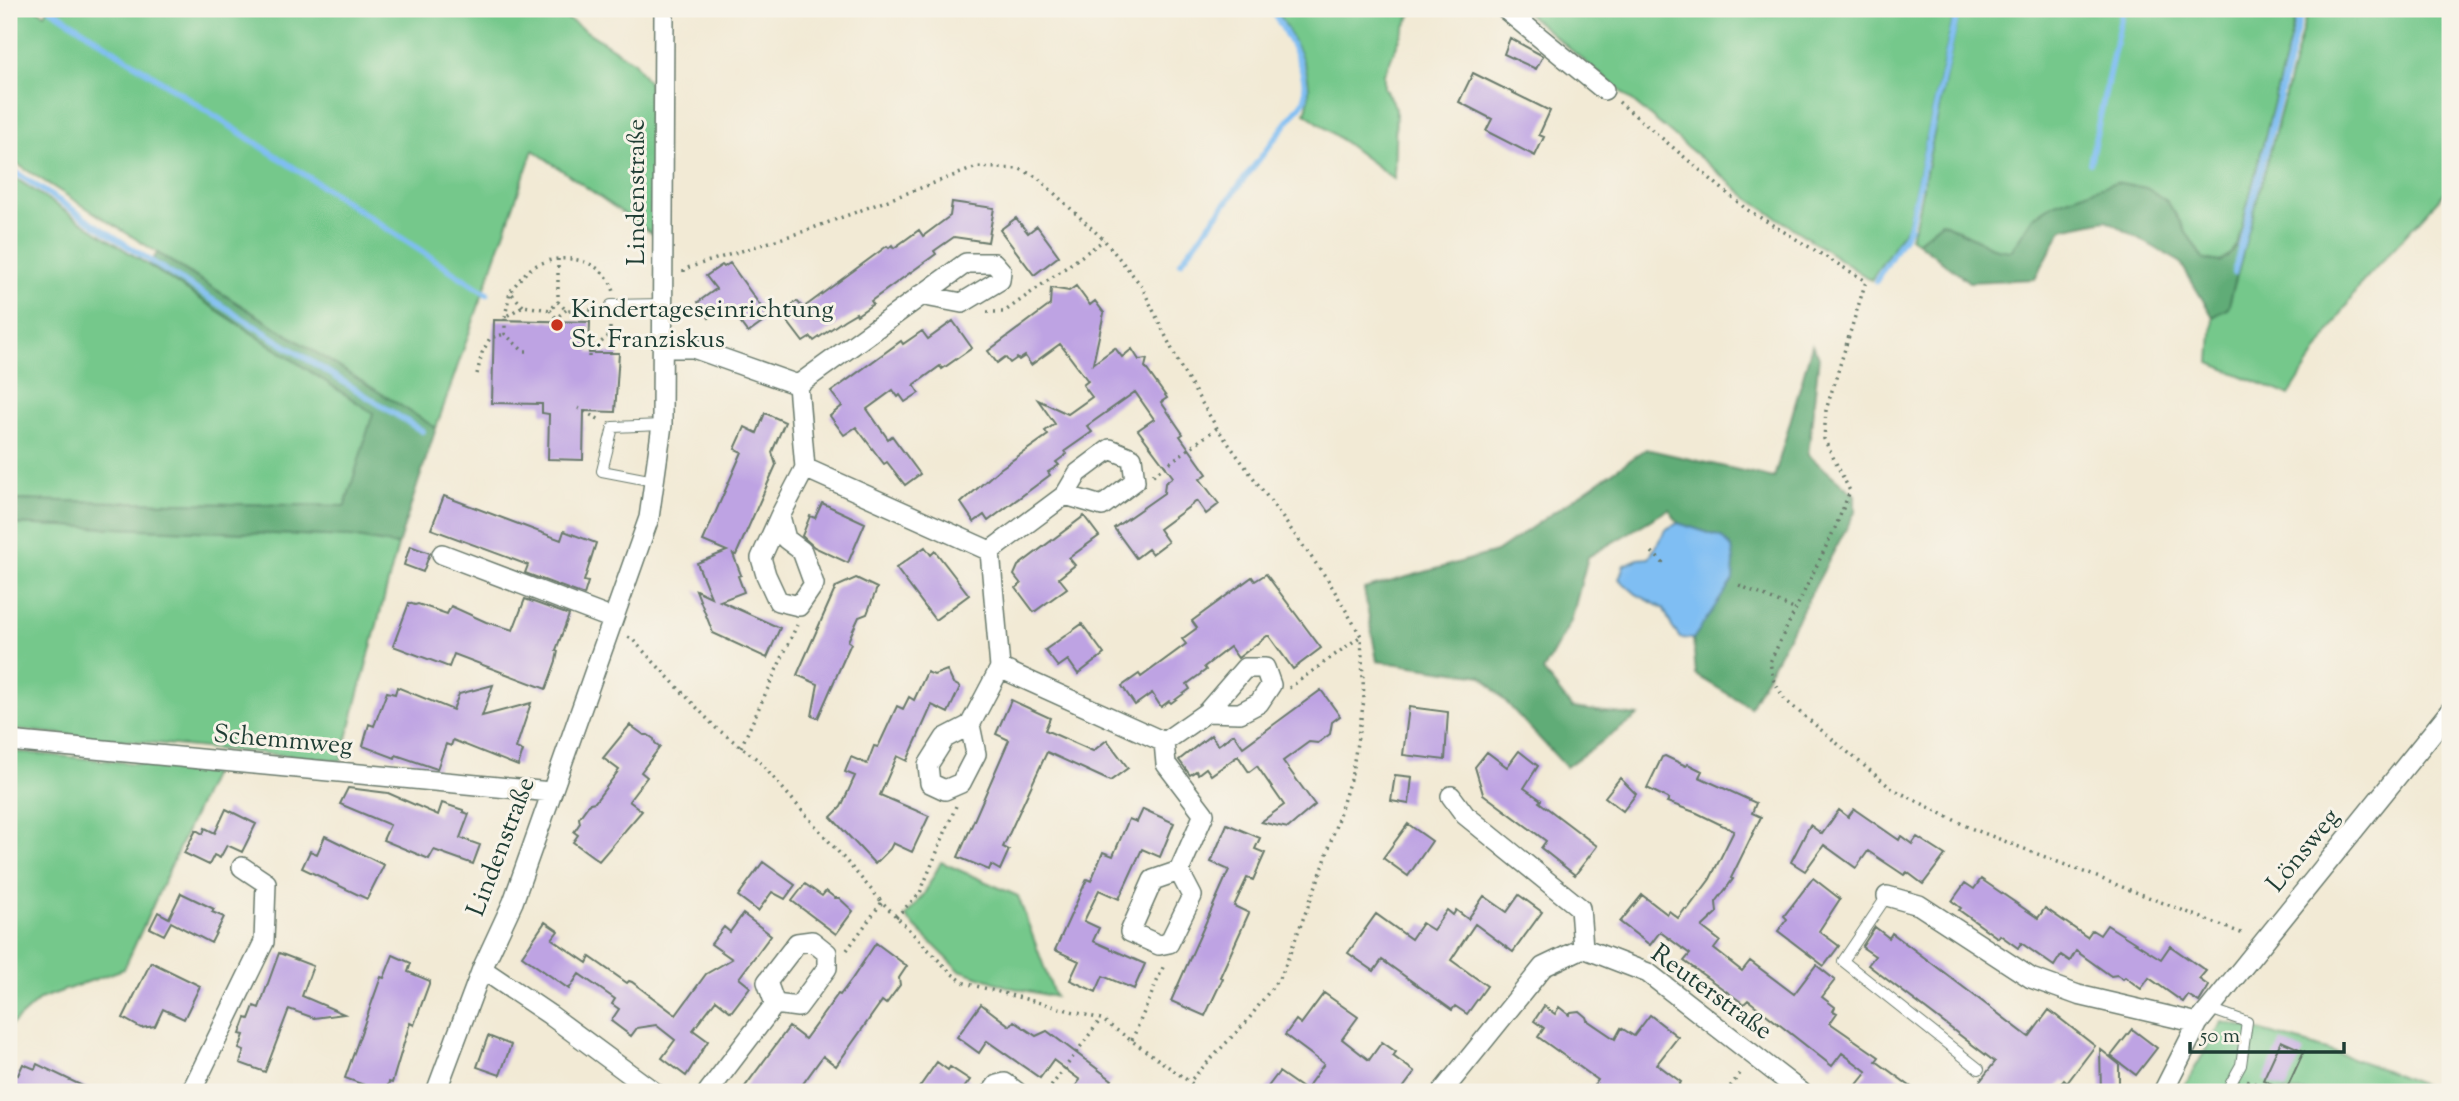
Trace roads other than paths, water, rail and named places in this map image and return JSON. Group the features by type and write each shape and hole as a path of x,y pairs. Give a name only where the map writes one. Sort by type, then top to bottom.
{"street":[{"name":"Lindenstraße","path":"436,1092 482,969 513,902 649,518 662,425 664,9"},
{"path":"1505,9 1604,90"},
{"path":"798,385 920,295 965,263 994,263 1001,271 1000,280 962,303 920,295"},
{"path":"664,348 693,348 798,385"},
{"path":"780,516 786,539 802,551 814,584 799,606 778,601 761,558 780,516 805,468 798,385"},
{"path":"990,551 1065,495 1078,473 1110,449 1132,458 1135,481 1102,506 1065,495"},
{"path":"805,468 990,551"},
{"path":"970,725 976,754 961,783 945,790 930,783 929,765 944,738 970,725 1000,667 990,551"},
{"path":"442,554 612,624"},
{"path":"1000,667 1164,742"},
{"path":"1164,742 1207,712 1245,668 1265,668 1271,685 1259,703 1240,713 1207,712"},
{"name":"Lönsweg","path":"2163,1092 2204,1016 2450,711"},
{"name":"Schemmweg","path":"9,741 551,792"},
{"path":"1164,742 1167,764 1204,814 1179,871 1153,880 1130,932 1159,945 1169,943 1192,896 1179,871"},
{"path":"1442,1092 1543,967 1583,948 1580,908 1465,815 1451,796"},
{"path":"191,1092 264,942 266,883 242,867"},
{"path":"1887,896 1919,905 2031,978 2078,995 2204,1016"},
{"path":"812,941 827,953 827,968 798,1007 775,1004 767,982 797,943 812,941"},
{"name":"Reuterstraße","path":"1583,948 1648,973 1801,1092"},
{"path":"482,969 550,1015 654,1092"},
{"path":"708,1092 775,1004"},
{"path":"992,1092 997,1085 1005,1083 1017,1092"}],"lane":[{"path":"610,308 663,304"},
{"path":"654,481 603,471 613,427 662,425"},
{"path":"1887,896 1843,961 1979,1069"},
{"path":"2204,1016 2247,1022 2241,1065 2226,1092"}],"water":[{"path":"1678,523 1721,537 1732,548 1734,561 1733,580 1693,639 1680,638 1664,609 1636,594 1619,579 1624,565 1649,558 1666,529"}],"waterway":[{"path":"51,9 487,294"},
{"path":"1181,262 1305,99 1300,63 1272,9"},
{"path":"1876,281 1909,228 1958,9"},
{"path":"2090,163 2123,9"},
{"path":"2234,273 2302,9"},
{"path":"9,168 160,267 422,431"}],"place":[{"name":"Kindertageseinrichtung St. Franziskus","path":"557,325"}]}
